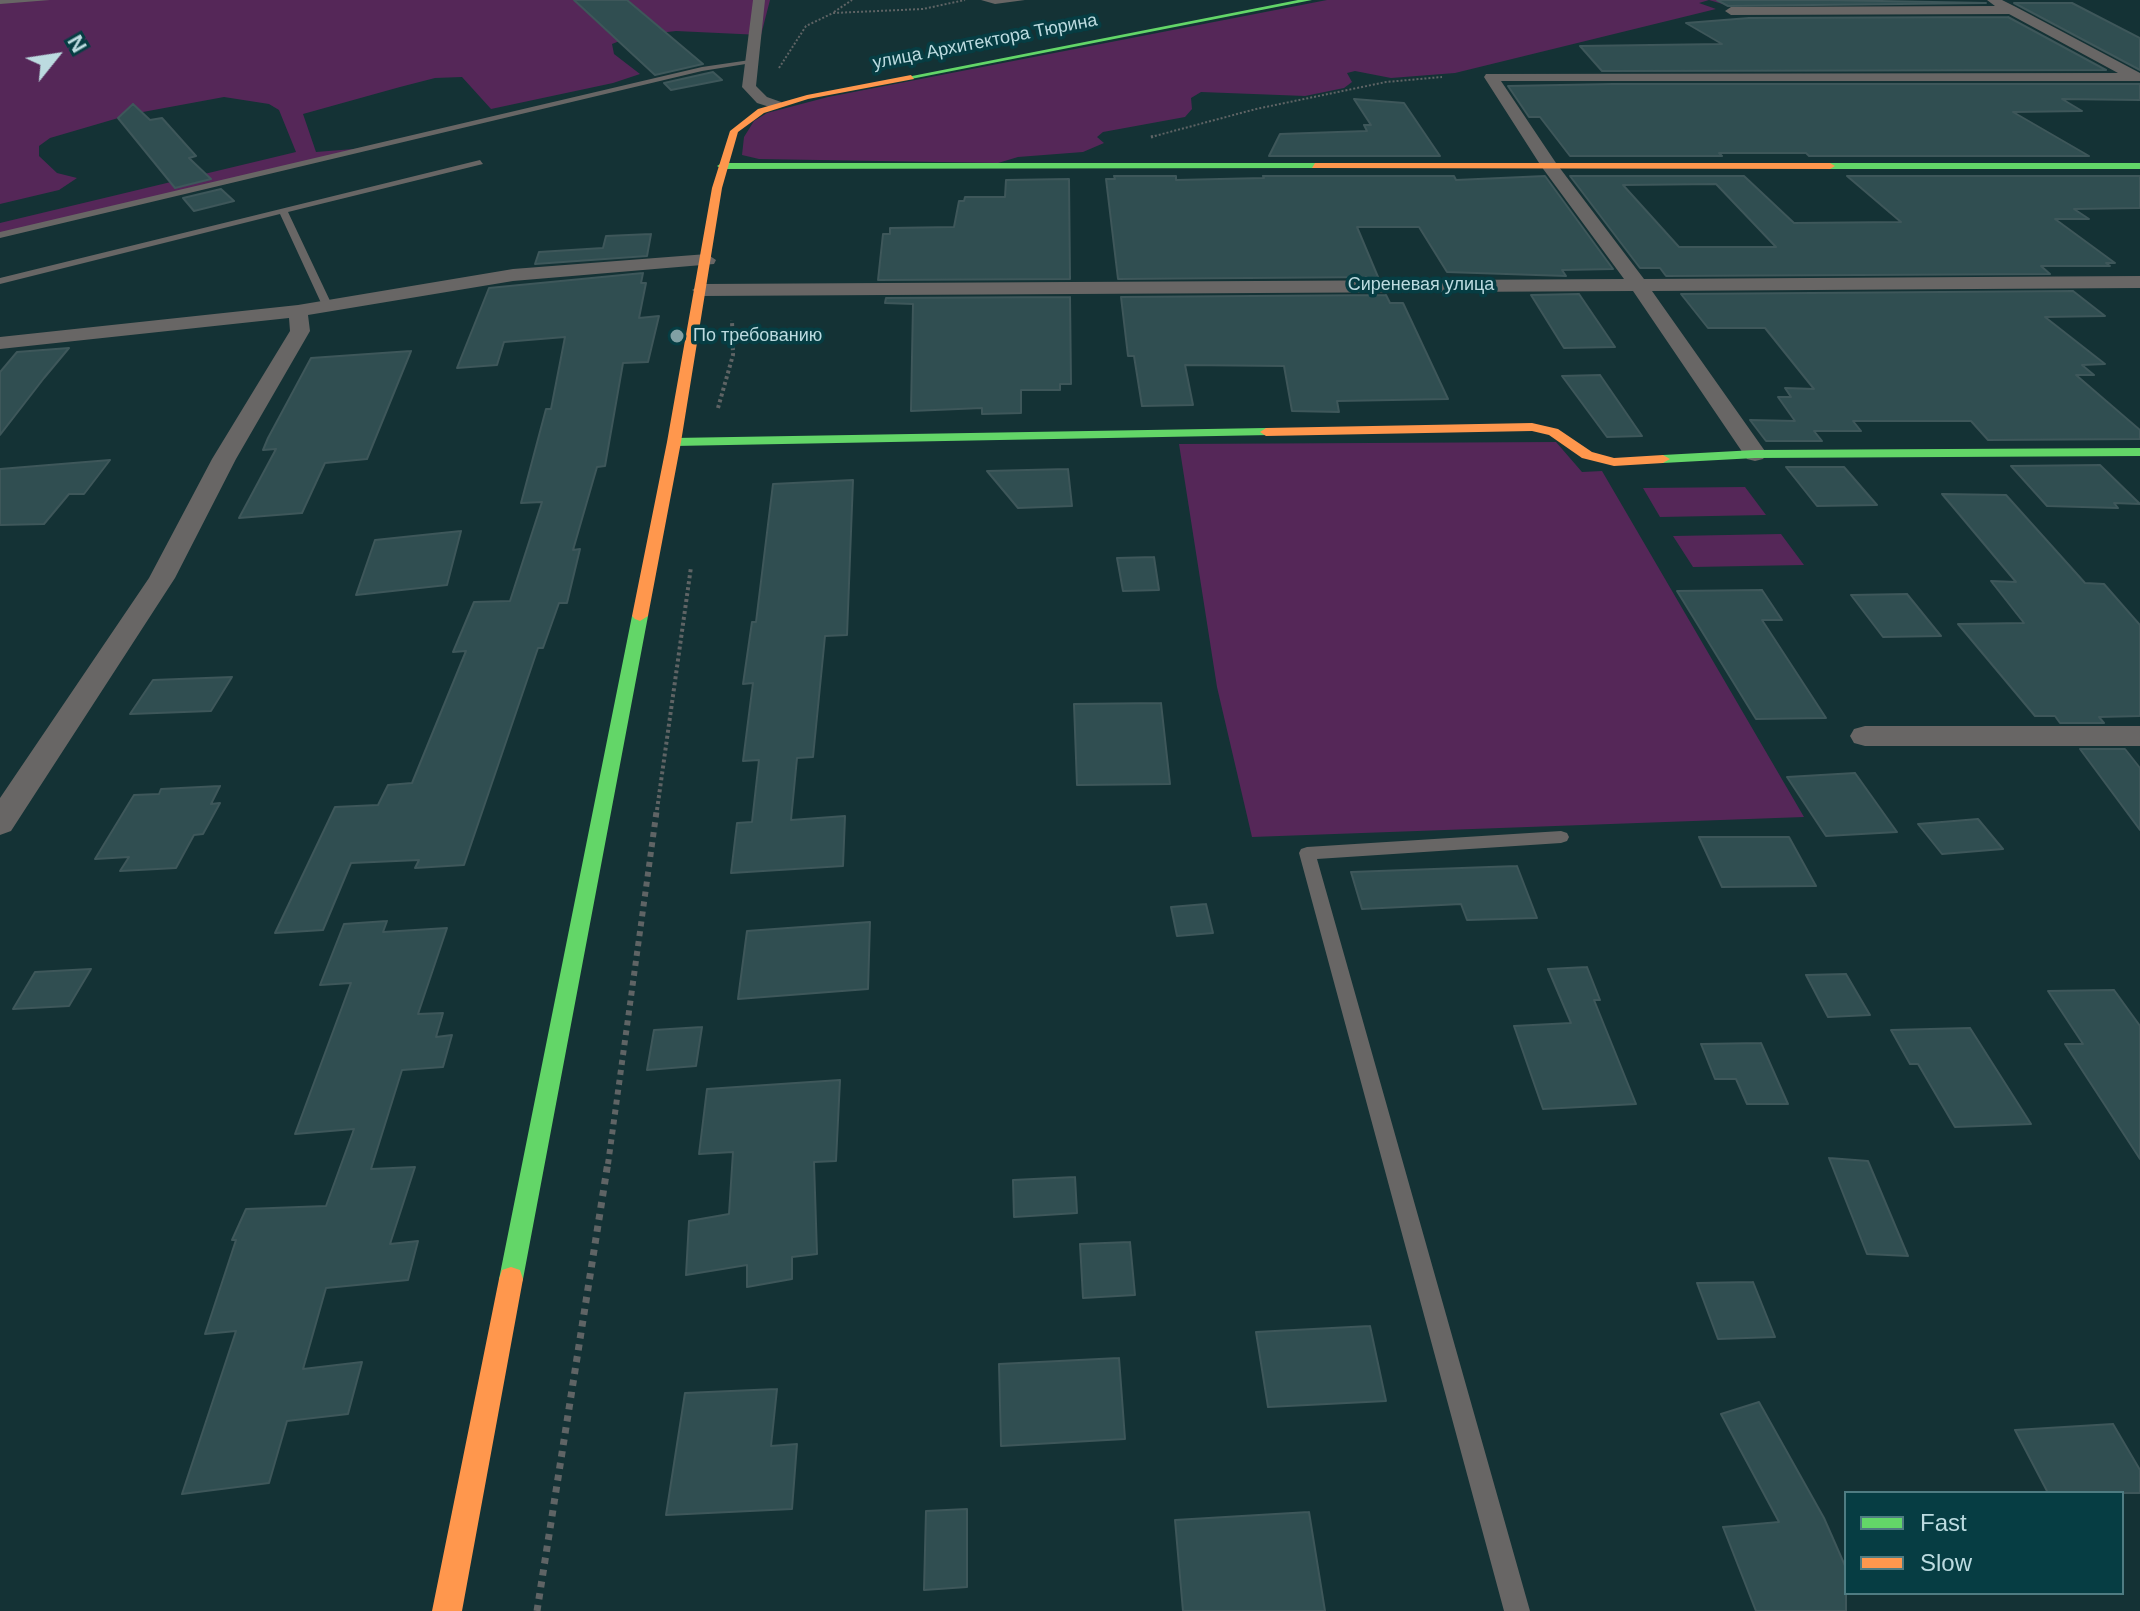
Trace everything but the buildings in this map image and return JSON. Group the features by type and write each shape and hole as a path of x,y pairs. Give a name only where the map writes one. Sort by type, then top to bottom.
{"street":[{"path":"759,0 750,62 751,93 776,105"},
{"name":"улица Архитектора Тюрина","path":"447,1611 674,442 717,188 734,131 740,124 776,105 1309,0"},
{"path":"1993,0 2139,78"},
{"path":"1731,11 2012,10"},
{"path":"1755,454 1638,284 1549,166 1491,77 2139,78"},
{"path":"722,166 2140,166"},
{"path":"0,343 298,311 513,275 707,260"},
{"name":"Сиреневая улица","path":"702,290 2140,282"},
{"path":"0,823 162,578 224,459 300,331 298,311"},
{"path":"674,442 1532,427 1553,432 1587,455 1614,462 1755,454 2140,452"},
{"path":"1865,736 2140,736"}],"lane":[{"path":"0,2 47,0"},
{"path":"984,0 1022,0"},
{"path":"0,235 702,69 750,62"},
{"path":"0,281 480,162"},
{"path":"283,210 327,305"},
{"path":"1517,1611 1307,853 1561,837"}],"path":[{"path":"751,93 774,75 806,26 852,0"},
{"path":"833,13 923,9 965,0"},
{"path":"1141,140 1256,109 1386,82 1442,77"},
{"path":"709,442 733,355 731,290"},
{"path":"537,1611 608,1161 693,552"}],"shaded area":[{"path":"0,0 770,0 761,35 676,31 632,36 612,44 614,54 640,74 613,83 491,109 462,77 435,78 303,114 316,152 366,148 0,235 0,223 296,152 279,110 269,104 224,97 132,114 50,138 39,146 39,156 57,173 77,178 59,190 0,204"},
{"path":"1327,0 1709,0 1699,3 1716,9 1455,73 1391,78 1355,71 1347,73 1352,82 1344,88 1305,96 1201,92 1191,98 1192,109 1185,117 1103,132 1097,137 1104,143 1083,152 1018,157 998,163 759,159 742,155 744,137 754,121 767,113 828,97"},
{"path":"1709,0 1747,0 1726,5"},
{"path":"1556,442 1582,472 1602,471 1804,817 1252,837 1217,687 1179,444"},
{"path":"1745,487 1766,515 1660,517 1643,488"},
{"path":"1781,534 1804,565 1693,567 1673,536"}],"traffic: fast":[{"path":"911,77 1309,0"},
{"path":"722,166 1315,166"},
{"path":"1830,166 2140,166"},
{"path":"674,442 1266,432"},
{"path":"1663,459 1755,454 2140,452"},
{"path":"511,1279 640,616"}],"traffic: slow":[{"path":"640,616 674,442 717,188 734,131 761,111 807,97 911,77"},
{"path":"1315,166 1830,166"},
{"path":"1266,432 1532,427 1553,432 1587,455 1614,462 1663,459"},
{"path":"447,1611 511,1279"}],"place":[{"name":"По требованию","path":"677,336"}]}
